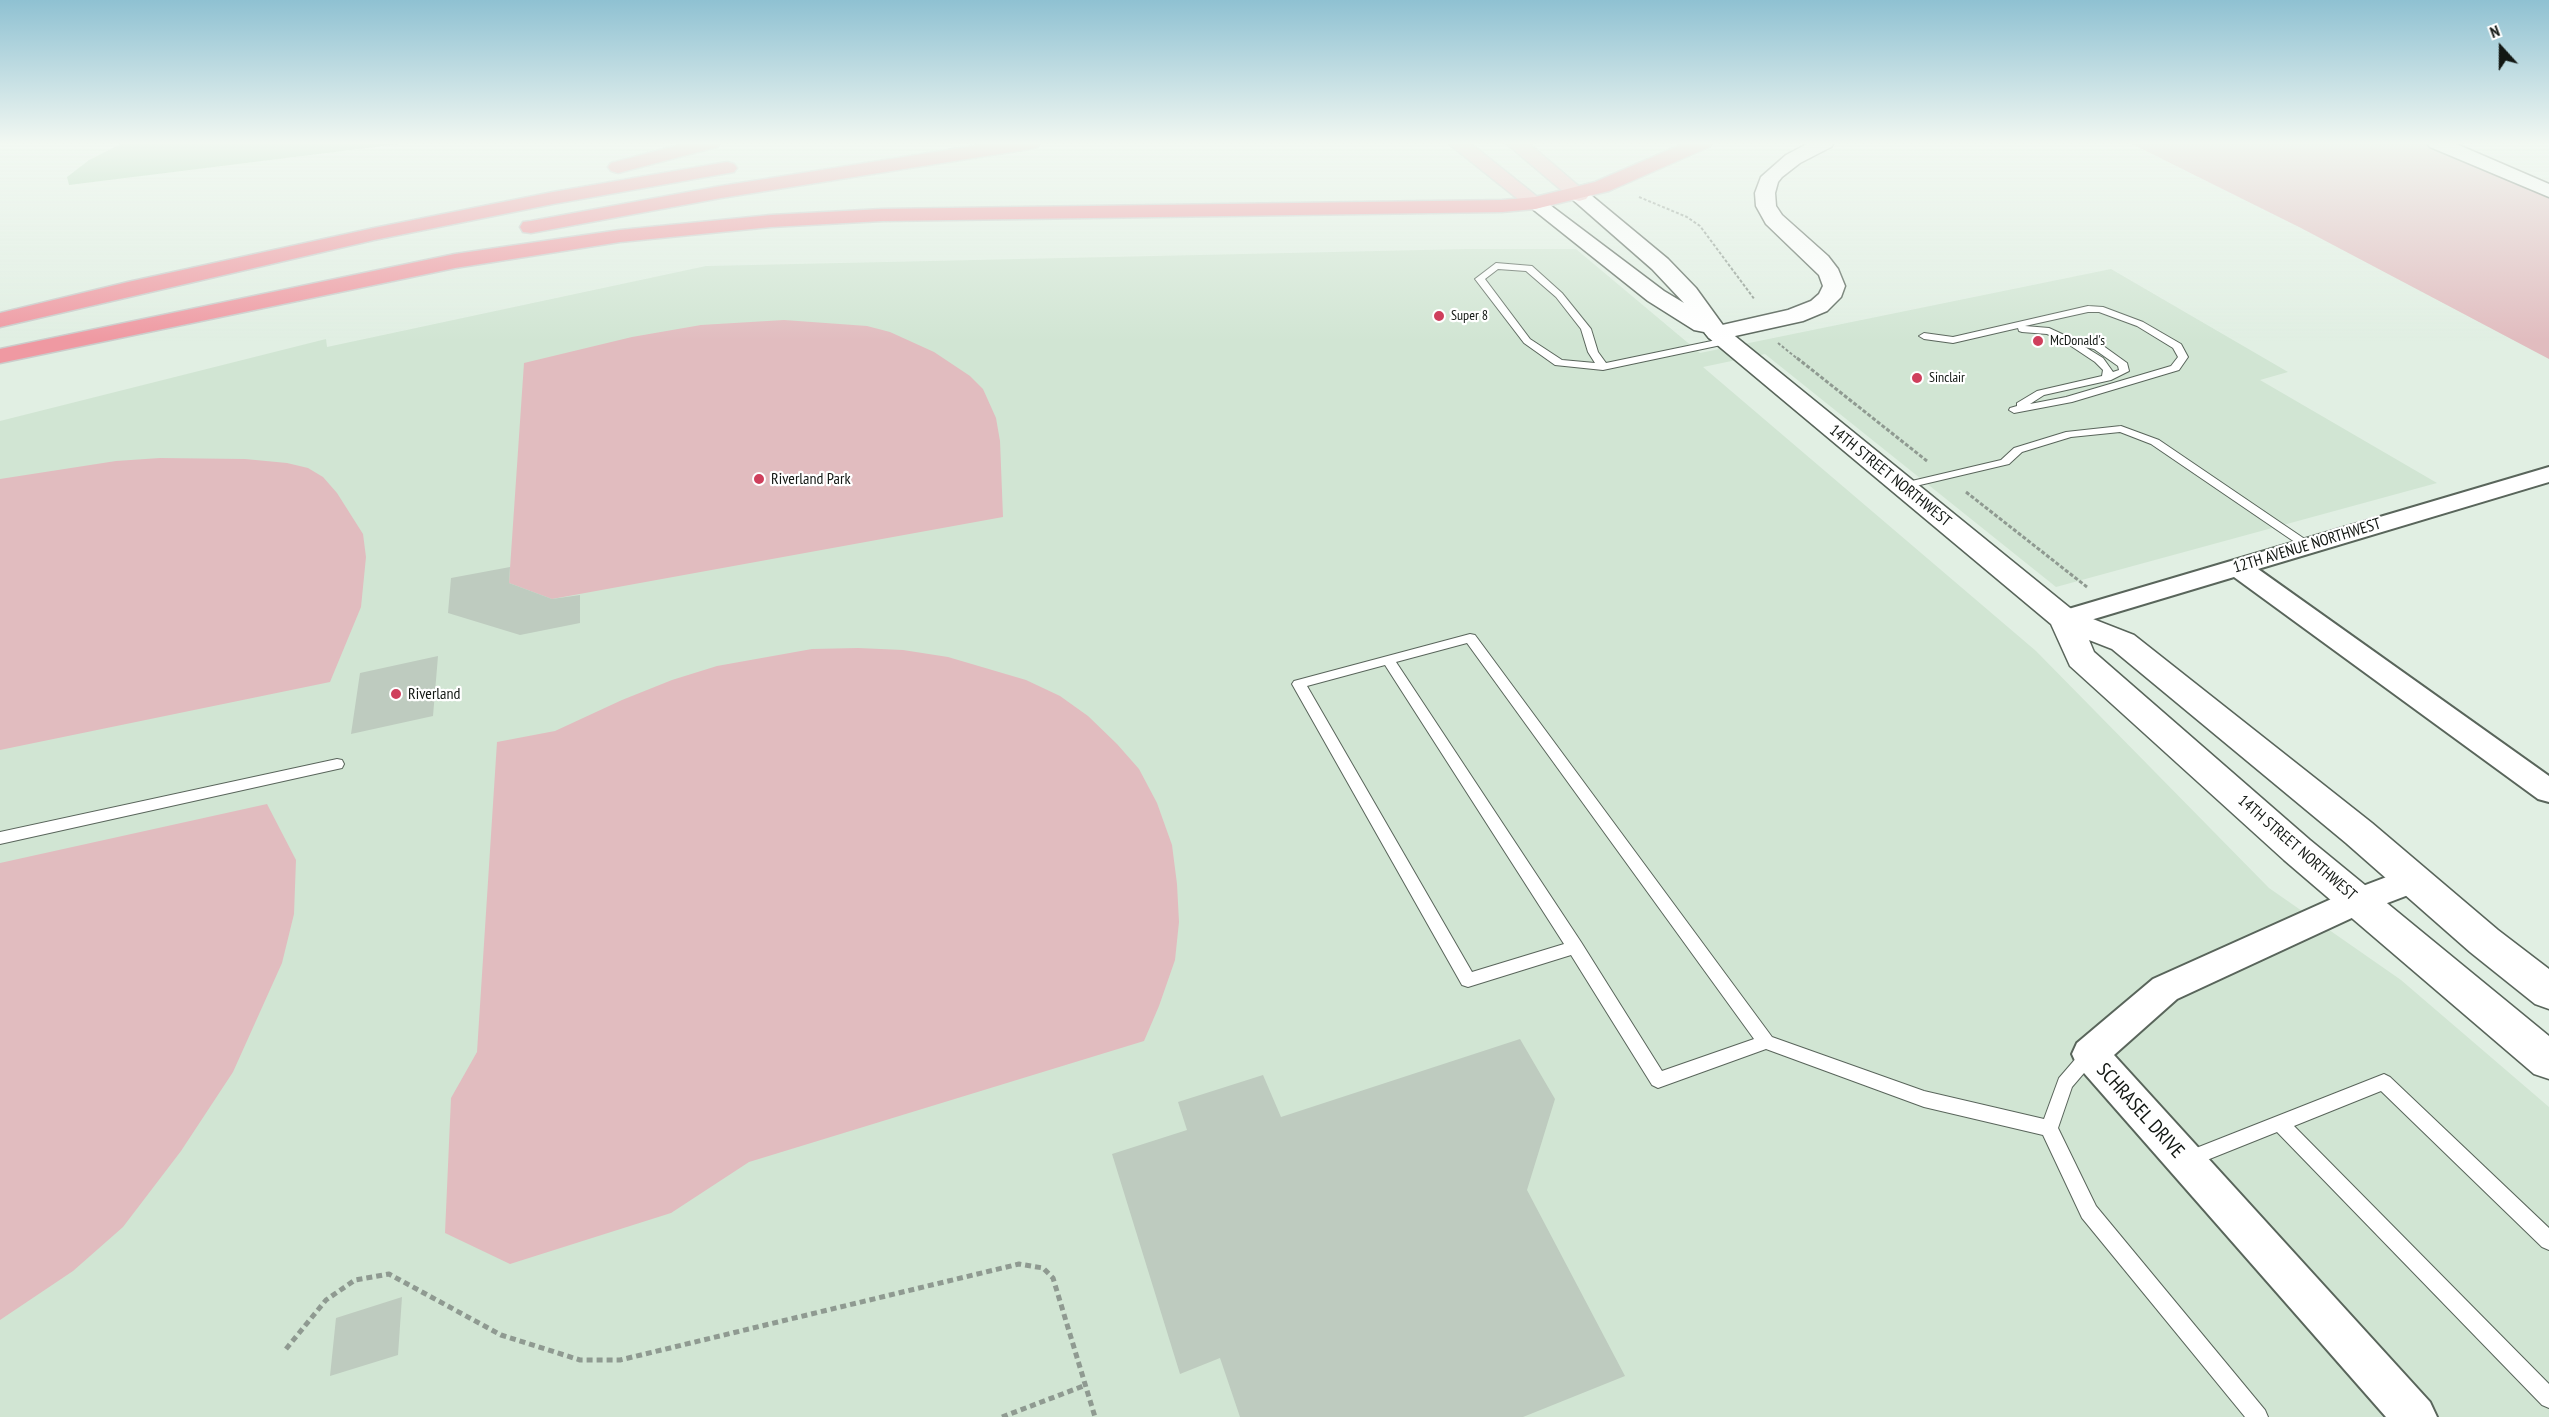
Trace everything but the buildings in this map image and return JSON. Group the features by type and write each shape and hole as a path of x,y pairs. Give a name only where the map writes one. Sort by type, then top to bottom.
{"highway":[{"path":"0,320 160,277 439,209"},
{"path":"0,320 374,234 498,209"},
{"path":"0,350 273,282 505,232 629,209"},
{"path":"0,356 455,261 578,241 711,226 882,215 1311,209"}],"main road":[{"name":"14TH STREET NORTHWEST","path":"1543,209 1656,296 1721,337 2064,619 2123,642 2359,833 2484,941 2549,992"},
{"name":"14TH STREET NORTHWEST","path":"1596,209 1660,264 1688,293 1721,337"},
{"path":"1721,337 1765,322 1795,316 1819,306 1829,297 1834,286 1830,274 1820,261 1774,219 1768,209"},
{"name":"14TH STREET NORTHWEST","path":"2064,619 2081,658 2358,901 2549,1061"}],"street":[{"name":"12TH AVENUE NORTHWEST","path":"2064,619 2549,474"},
{"path":"2238,567 2549,791"},
{"name":"SCHRASEL DRIVE","path":"2413,880 2358,901 2165,989 2090,1054 2415,1417"}],"lane":[{"path":"1603,367 1593,352 1586,329 1559,295 1529,268 1496,266 1480,279 1527,342 1559,363 1603,367 1721,337"},
{"path":"1924,336 1953,340 1977,340 2028,328 2049,331 2098,347 2123,365 2124,371 2107,378 2041,393 2014,410 2068,400 2175,368 2183,357 2177,346 2140,324 2100,309 2088,309 1953,340"},
{"path":"2065,338 2099,360 2108,370 2107,378"},
{"path":"1903,486 2005,462 2018,450 2070,434 2121,429 2155,442 2309,546"},
{"path":"1575,947 1468,980 1299,684 1470,638 1766,1042 1924,1099 2049,1128"},
{"path":"1389,661 1575,947 1658,1080 1766,1042"},
{"path":"0,838 337,764"},
{"path":"2090,1054 2066,1083 2049,1128 2089,1212 2258,1417"},
{"path":"2185,1161 2384,1082 2549,1240"},
{"path":"2280,1123 2549,1398"}],"path":[{"path":"1670,209 1687,216 1700,226 1762,310 1771,337 2110,605"},
{"path":"286,1349 326,1300 355,1280 389,1274 501,1335 580,1360 620,1360 1019,1264 1043,1268 1053,1278 1095,1417"},
{"path":"1002,1417 1086,1385"}],"shaded area":[{"path":"2263,209 2549,209 2549,359"},
{"path":"1466,249 1576,249 1700,353 2111,269 2288,372 2260,380 2437,483 2056,587 1765,354 1703,367 2036,651 2269,888 2401,980 2549,1107 2549,1417 0,1417 0,421 326,339 327,347 706,266"},
{"name":"Riverland Park","path":"784,320 867,326 890,332 934,352 970,376 983,389 996,418 1000,441 1003,517 552,599 509,583 524,363 632,337 701,325"},
{"path":"160,458 245,459 287,463 308,468 323,477 337,493 363,534 366,557 361,607 330,682 0,750 0,479 116,461"},
{"path":"812,649 903,650 948,657 1026,680 1060,696 1088,716 1139,769 1157,803 1172,845 1179,922 1175,960 1144,1041 749,1162 671,1213 510,1264 445,1233 451,1098 477,1052 497,742 555,731 622,700 672,680 717,666"},
{"path":"267,804 296,860 294,914 282,963 233,1072 181,1151 123,1227 73,1271 0,1320 0,863"}],"place":[{"name":"Super 8","path":"1439,316"},
{"name":"McDonald's","path":"2038,341"},
{"name":"Sinclair","path":"1917,378"},
{"name":"Riverland Park","path":"759,479"},
{"name":"Riverland","path":"396,694"}]}
